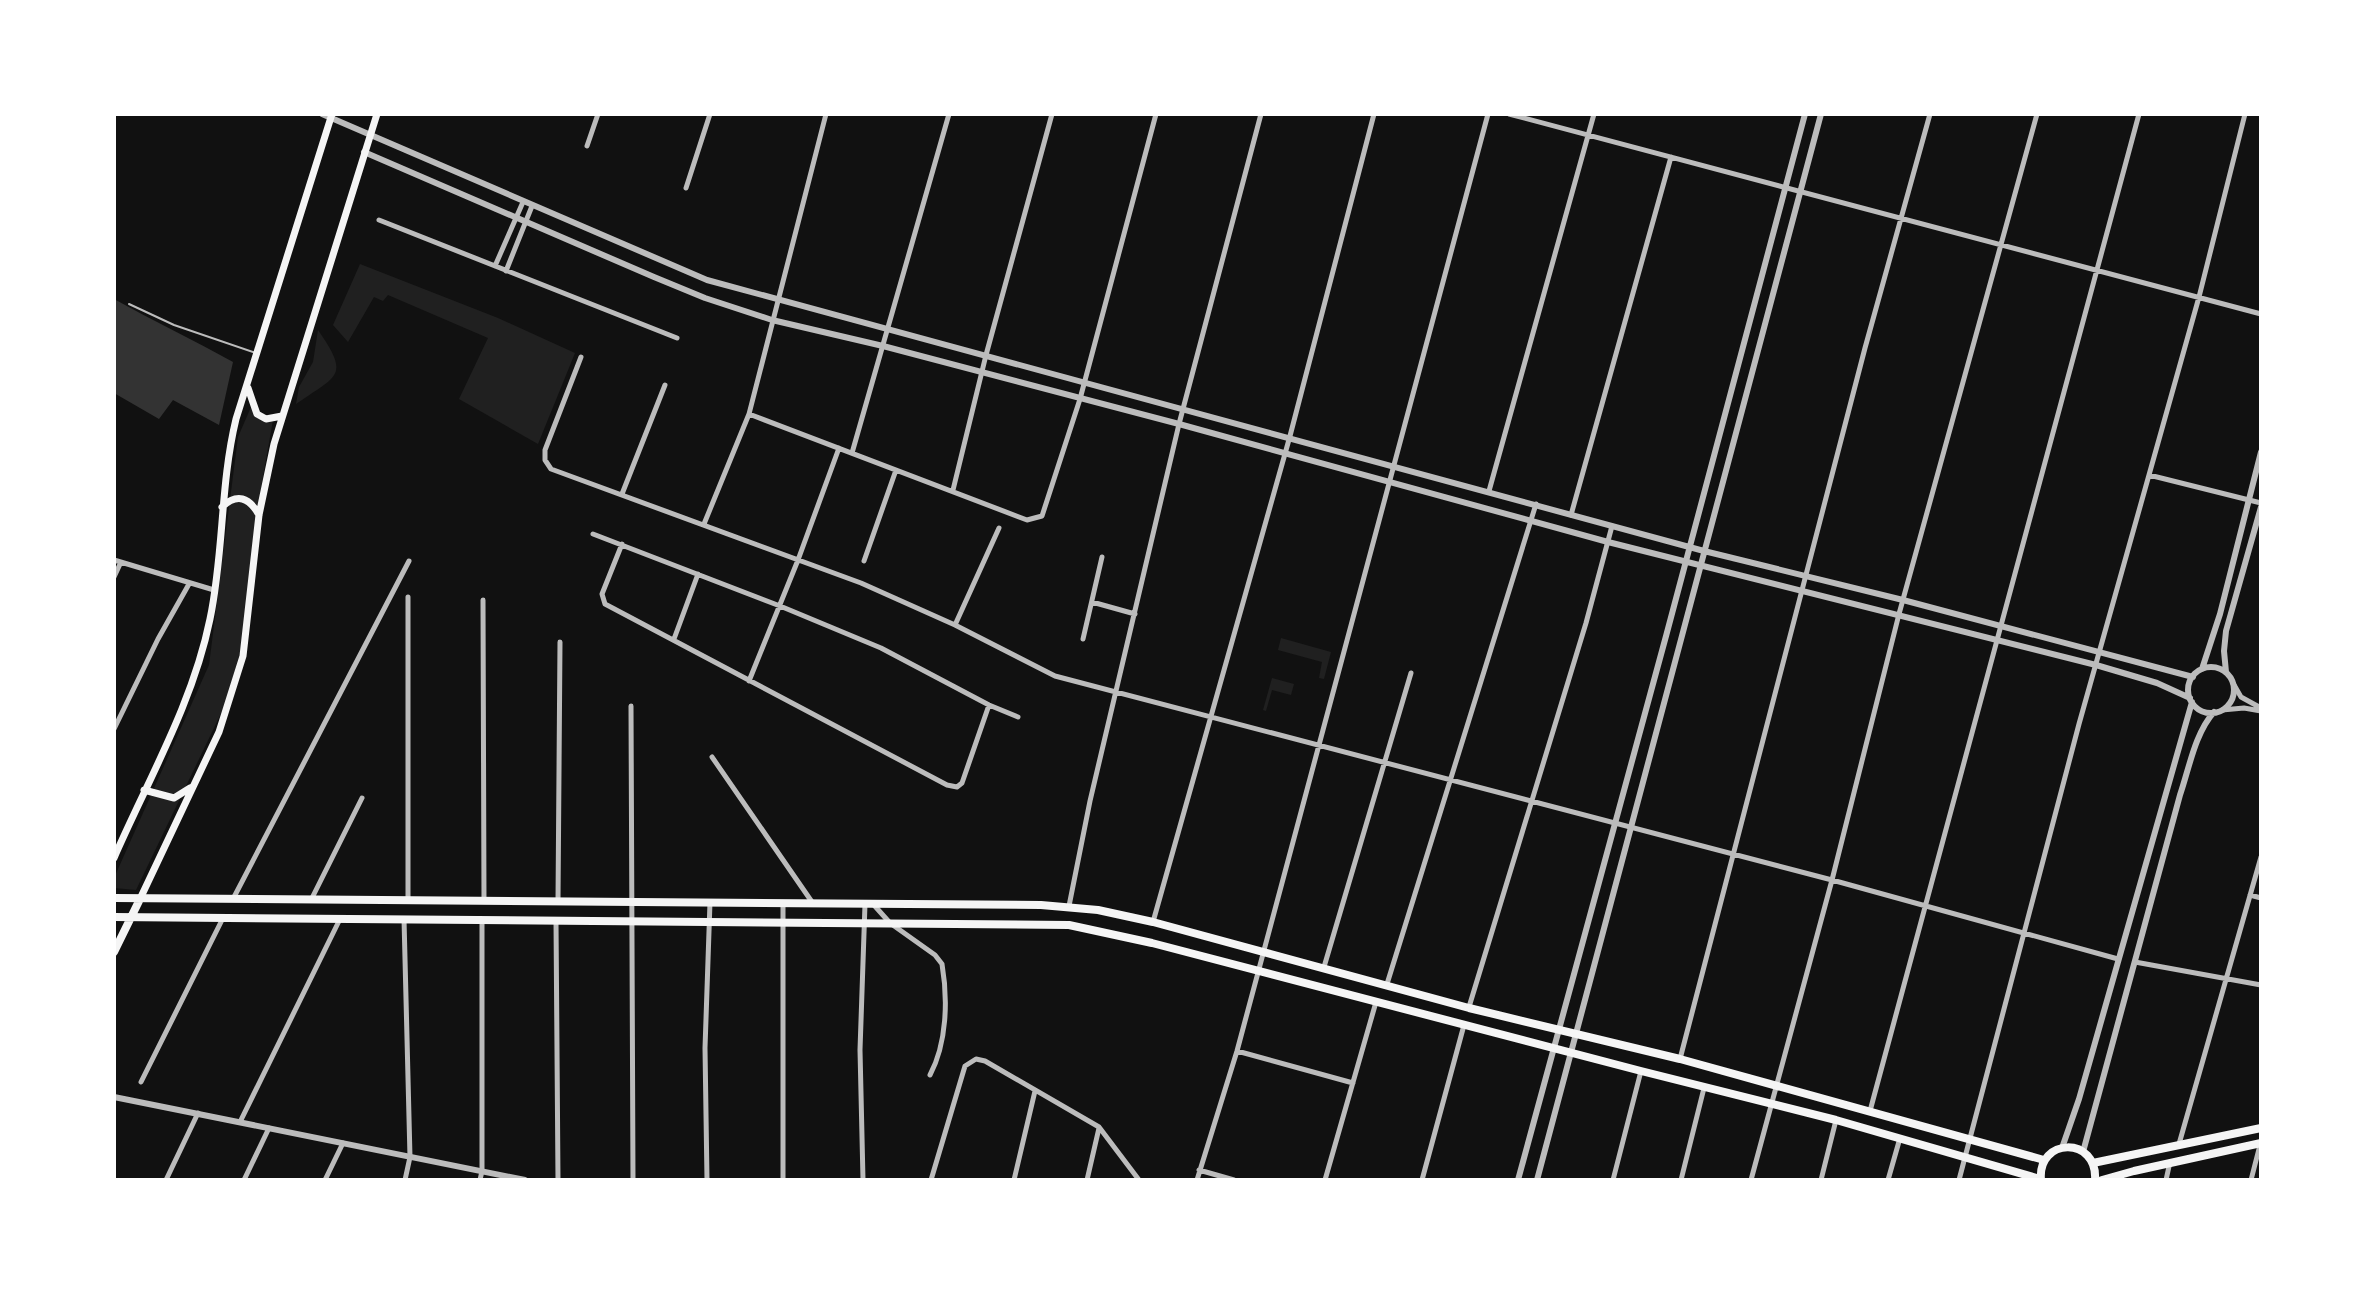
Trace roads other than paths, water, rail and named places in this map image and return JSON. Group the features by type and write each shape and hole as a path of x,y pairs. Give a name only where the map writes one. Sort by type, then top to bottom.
{"main road":[{"path":"114,952 219,732 243,656 259,515 282,416 377,114"},
{"path":"114,858 197,669 211,616 231,439 332,116"},
{"path":"247,386 257,414 266,419 282,416"},
{"path":"222,507 234,498 242,497 259,515"},
{"path":"144,790 174,798 197,781"},
{"path":"114,898 1069,906 1153,922 1469,1008 1680,1059 2044,1160"},
{"path":"114,917 964,923 1081,927 1836,1120 2040,1179 2044,1160 2062,1148 2076,1148 2093,1163 2095,1180"},
{"path":"2093,1163 2261,1128"},
{"path":"2102,1180 2170,1162 2261,1144"}],"street":[{"path":"322,114 707,280 1704,551 2193,677"},
{"path":"587,146 598,114"},
{"path":"686,188 710,114"},
{"path":"704,524 749,414 826,114"},
{"path":"852,453 949,114"},
{"path":"953,490 981,373 1052,114"},
{"path":"749,414 1027,520 1037,519 1046,512 1080,399 1156,114"},
{"path":"1069,906 1090,801 1179,424 1261,114"},
{"path":"1153,922 1290,436 1374,114"},
{"path":"1197,1180 1237,1051 1488,114"},
{"path":"1509,114 2261,314"},
{"path":"1489,491 1594,114"},
{"path":"1518,1180 1617,825 1688,546 1805,114"},
{"path":"1537,1180 1821,114"},
{"path":"1680,1059 1865,348 1930,114"},
{"path":"1751,1180 1832,880 1899,614 2037,114"},
{"path":"1870,1111 2139,114"},
{"path":"1959,1180 2096,665 2199,297 2245,114"},
{"path":"364,152 705,298 772,320 1179,424 1608,542 2096,665 2157,683 2191,700 2204,711 2261,710"},
{"path":"1571,515 1671,157"},
{"path":"495,266 523,202"},
{"path":"506,271 532,206"},
{"path":"379,220 677,338"},
{"path":"581,357 545,450 545,460 551,469 861,583 955,625 1055,676 1532,804 1832,880 2118,959"},
{"path":"622,494 665,385"},
{"path":"749,681 839,448"},
{"path":"2062,1148 2079,1099 2191,700 2189,684 2202,669 2220,614 2261,452"},
{"path":"864,561 896,470"},
{"path":"2149,475 2261,505 2226,631 2224,651 2226,672 2241,697 2261,710"},
{"path":"1387,984 1536,504"},
{"path":"1469,1008 1612,526"},
{"path":"955,625 999,528"},
{"path":"593,534 881,648 1018,717"},
{"path":"622,544 602,594 603,602 947,785 957,787 962,783 989,705"},
{"path":"1083,639 1102,557"},
{"path":"114,560 214,590"},
{"path":"232,900 409,561"},
{"path":"114,577 121,562"},
{"path":"674,639 698,574"},
{"path":"114,729 189,584"},
{"path":"408,597 408,902"},
{"path":"483,600 484,901"},
{"path":"1092,602 1135,614"},
{"path":"558,901 560,642"},
{"path":"2202,669 2214,667 2226,672"},
{"path":"1324,967 1411,673"},
{"path":"2222,710 2234,696 2233,683"},
{"path":"631,706 633,1180"},
{"path":"2083,1152 2180,795 2205,724 2214,712"},
{"path":"712,757 813,903"},
{"path":"310,901 362,798"},
{"path":"2178,1145 2261,857"},
{"path":"2250,895 2261,898"},
{"path":"707,1180 705,1048 710,902"},
{"path":"783,903 783,1180"},
{"path":"863,1180 860,1050 865,923 869,904"},
{"path":"869,904 935,955 942,964 941,1052 930,1075"},
{"path":"141,1082 224,917"},
{"path":"240,1122 340,919"},
{"path":"404,919 410,1157 405,1180"},
{"path":"480,1180 482,919"},
{"path":"556,920 558,1180"},
{"path":"2135,962 2261,985"},
{"path":"1325,1180 1376,1001"},
{"path":"1422,1180 1464,1024"},
{"path":"1237,1051 1353,1083"},
{"path":"931,1180 968,1063 976,1059 985,1061 1099,1127 1139,1180"},
{"path":"1613,1180 1641,1071"},
{"path":"1681,1180 1704,1088"},
{"path":"1014,1180 1035,1091"},
{"path":"114,1097 525,1180"},
{"path":"166,1180 198,1113"},
{"path":"1821,1180 1836,1120"},
{"path":"1087,1180 1099,1127"},
{"path":"244,1180 269,1128"},
{"path":"1888,1180 1900,1137"},
{"path":"325,1180 343,1143"},
{"path":"2251,1180 2261,1144"},
{"path":"2166,1180 2170,1162"},
{"path":"1199,1170 1234,1180"}],"lane":[{"path":"129,304 174,325 257,353"}]}
